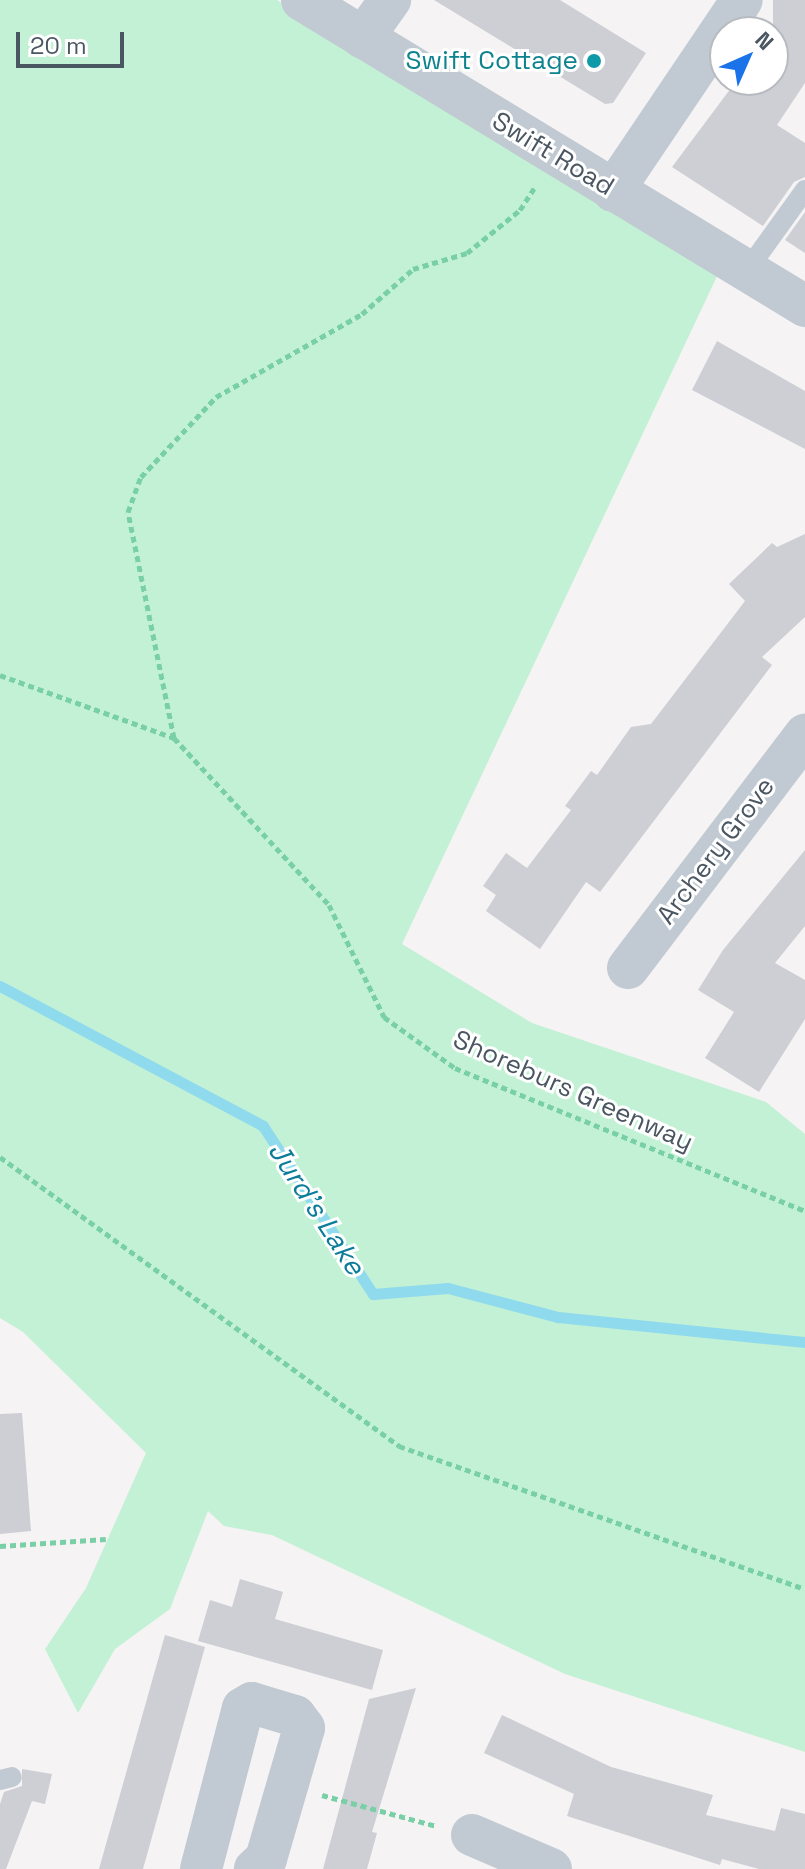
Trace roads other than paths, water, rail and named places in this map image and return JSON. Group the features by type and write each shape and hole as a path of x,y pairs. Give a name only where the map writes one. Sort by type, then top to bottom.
{"street":[{"name":"Swift Road","path":"302,0 805,306"},
{"path":"363,38 390,0"},
{"path":"613,191 742,0"},
{"name":"Archery Grove","path":"628,968 805,735"},
{"path":"211,1868 243,1708 252,1703 295,1716 304,1728 266,1859 255,1869"},
{"path":"472,1835 551,1869"}],"lane":[{"path":"746,272 805,190"}],"waterway":[{"name":"Jurd's Lake","path":"0,986 263,1126 373,1294 448,1288 558,1317 805,1342"}],"place":[{"name":"Swift Cottage","path":"594,61"}]}
